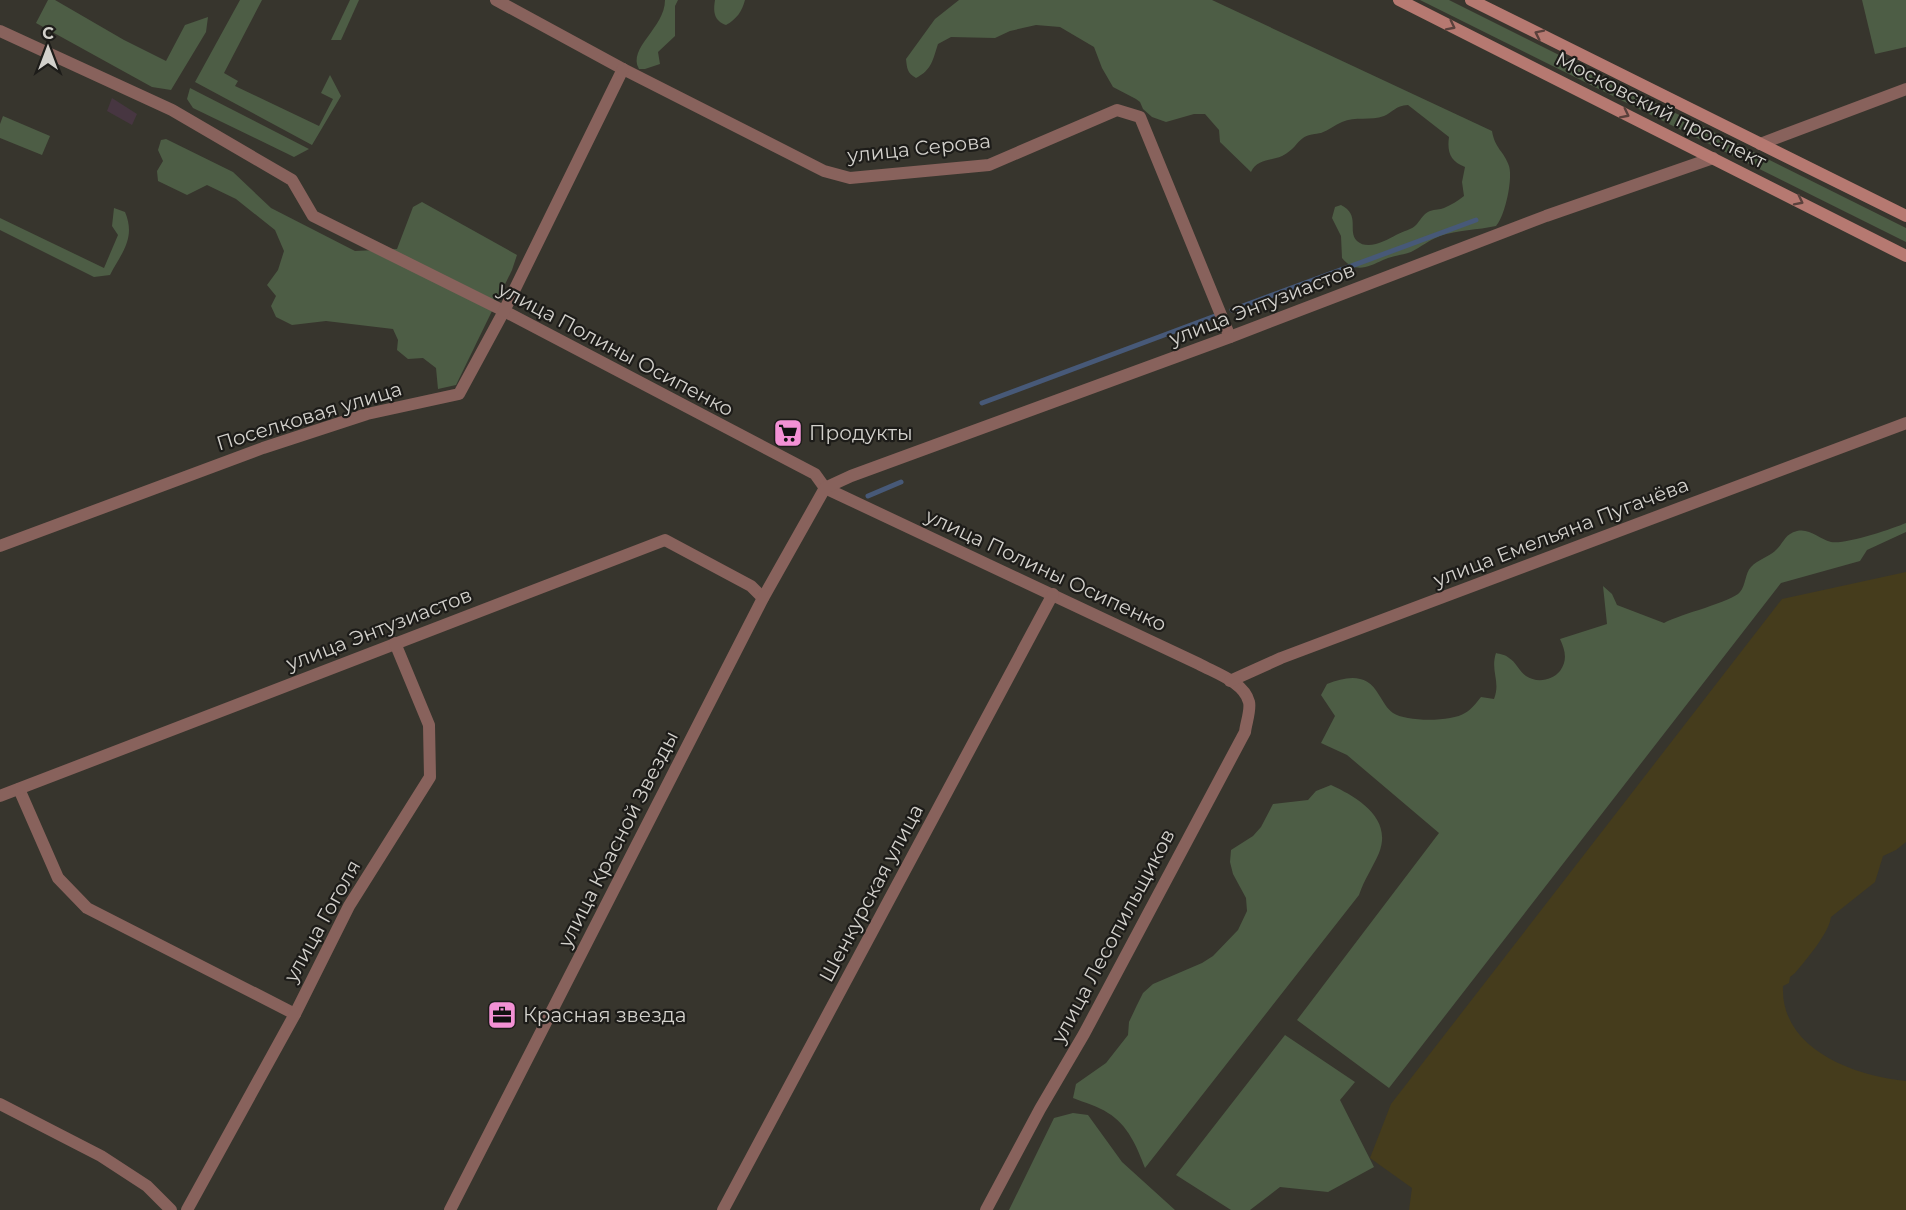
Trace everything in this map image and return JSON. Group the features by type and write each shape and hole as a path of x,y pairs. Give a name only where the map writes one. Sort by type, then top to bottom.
{"main road":[{"name":"Московский проспект","path":"1399,0 1906,255"},
{"name":"Московский проспект","path":"1471,0 1906,216"}],"street":[{"name":"улица Серова","path":"496,0 623,69 824,171 850,178 989,165 1117,110 1140,117 1230,337"},
{"name":"улица Полины Осипенко","path":"0,31 172,110 292,180 313,216 504,311 815,474 825,488 1053,594 1230,681"},
{"name":"Поселковая улица","path":"0,546 263,448 368,414 459,394 504,311 623,69"},
{"path":"1760,144 1906,89"},
{"name":"улица Энтузиастов","path":"825,488 851,476 1230,337 1546,216 1713,158"},
{"name":"улица Емельяна Пугачёва","path":"1230,681 1291,654 1906,423"},
{"name":"улица Красной Звезды","path":"450,1210 763,598 825,488"},
{"name":"улица Энтузиастов","path":"0,796 665,540 751,586 763,598"},
{"name":"Шенкурская улица","path":"723,1210 1053,594"},
{"name":"улица Гоголя","path":"188,1210 295,1014 349,906 430,777 429,725 395,643"},
{"name":"улица Лесопильщиков","path":"986,1210 1040,1109 1084,1034 1245,732 1249,703 1243,690 1230,681"},
{"path":"19,789 58,878 87,908 295,1014"},
{"path":"0,1104 101,1156 147,1186 171,1210"}],"shaded area":[{"path":"112,98 137,114 132,125 107,111"}],"green space":[{"path":"48,0 55,0 124,40 166,61 185,25 208,17 206,32 171,90 152,87 36,23"},
{"path":"240,0 262,0 224,73 238,81 235,86 319,126 333,99 321,93 330,75 341,96 312,145 195,82"},
{"path":"350,0 359,0 341,40 331,40"},
{"path":"665,0 678,0 675,6 675,36 658,52 660,64 639,69 638,53 659,20"},
{"path":"715,0 745,0 738,14 726,25 715,16"},
{"path":"959,0 1212,0 1492,131 1510,172 1509,188 1502,214 1496,226 1440,236 1411,252 1367,267 1357,268 1342,258 1341,236 1332,218 1335,207 1341,205 1351,213 1353,233 1357,241 1361,244 1372,245 1410,229 1428,212 1444,208 1464,196 1462,182 1465,167 1453,159 1449,137 1408,105 1397,108 1384,116 1347,120 1321,133 1307,136 1286,154 1257,165 1251,172 1220,142 1219,130 1205,114 1194,114 1166,122 1152,117 1143,109 1140,102 1113,87 1094,47 1060,27 1036,25 1010,31 995,38 951,37 938,44 929,68 916,78 908,70 906,59 935,19"},
{"path":"1420,0 1449,0 1906,228 1906,242"},
{"path":"1862,0 1906,0 1906,47 1875,54"},
{"path":"190,88 309,149 294,157 193,108 187,99"},
{"path":"3,116 50,136 42,155 0,138 0,124"},
{"path":"166,139 233,172 271,208 355,251 397,249 413,207 422,202 517,255 512,270 456,385 438,389 436,368 423,358 408,359 397,350 398,340 393,329 326,321 292,325 276,317 271,306 276,296 267,285 278,270 284,251 275,230 236,199 207,185 187,195 158,181 157,171 163,161 158,150 161,140"},
{"path":"114,208 125,212 129,230 126,245 110,275 94,277 0,230 0,218 104,268 118,235 112,226"},
{"path":"1906,523 1906,532 1867,550 1860,561 1781,583 1389,1088 1297,1020 1439,833 1347,755 1321,743 1335,716 1321,695 1327,684 1350,678 1363,680 1374,688 1391,711 1399,716 1440,719 1459,716 1470,710 1481,697 1494,699 1496,653 1508,657 1524,674 1534,680 1544,680 1557,674 1563,667 1565,659 1560,639 1607,624 1603,586 1612,594 1617,605 1664,623 1735,596 1742,589 1751,567 1774,552 1793,532 1802,530 1827,541 1837,542 1868,536"},
{"path":"1331,785 1370,810 1381,829 1382,841 1379,853 1359,895 1145,1168 1126,1130 1115,1118 1096,1106 1073,1098 1076,1084 1106,1063 1128,1035 1129,1022 1143,993 1153,984 1213,956 1238,930 1247,911 1246,898 1233,874 1230,862 1231,850 1253,836 1261,827 1273,804 1308,800 1316,791"},
{"path":"1285,1035 1355,1082 1340,1100 1374,1167 1328,1192 1280,1187 1250,1210 1231,1210 1176,1175"},
{"path":"1073,1113 1088,1115 1122,1162 1175,1210 1009,1210 1054,1118"}],"sand":[{"path":"1906,572 1906,842 1883,856 1875,882 1831,917 1826,931 1816,946 1790,977 1789,983 1783,986 1785,1008 1794,1027 1807,1042 1824,1055 1843,1065 1864,1073 1906,1081 1906,1210 1409,1210 1412,1188 1370,1158 1391,1104 1782,599"}],"waterway":[{"path":"1232,310 1476,220"},
{"path":"982,403 1215,316"},
{"path":"868,496 901,482"}],"place":[{"name":"Продукты","path":"788,433"},
{"name":"Красная звезда","path":"502,1015"}]}
